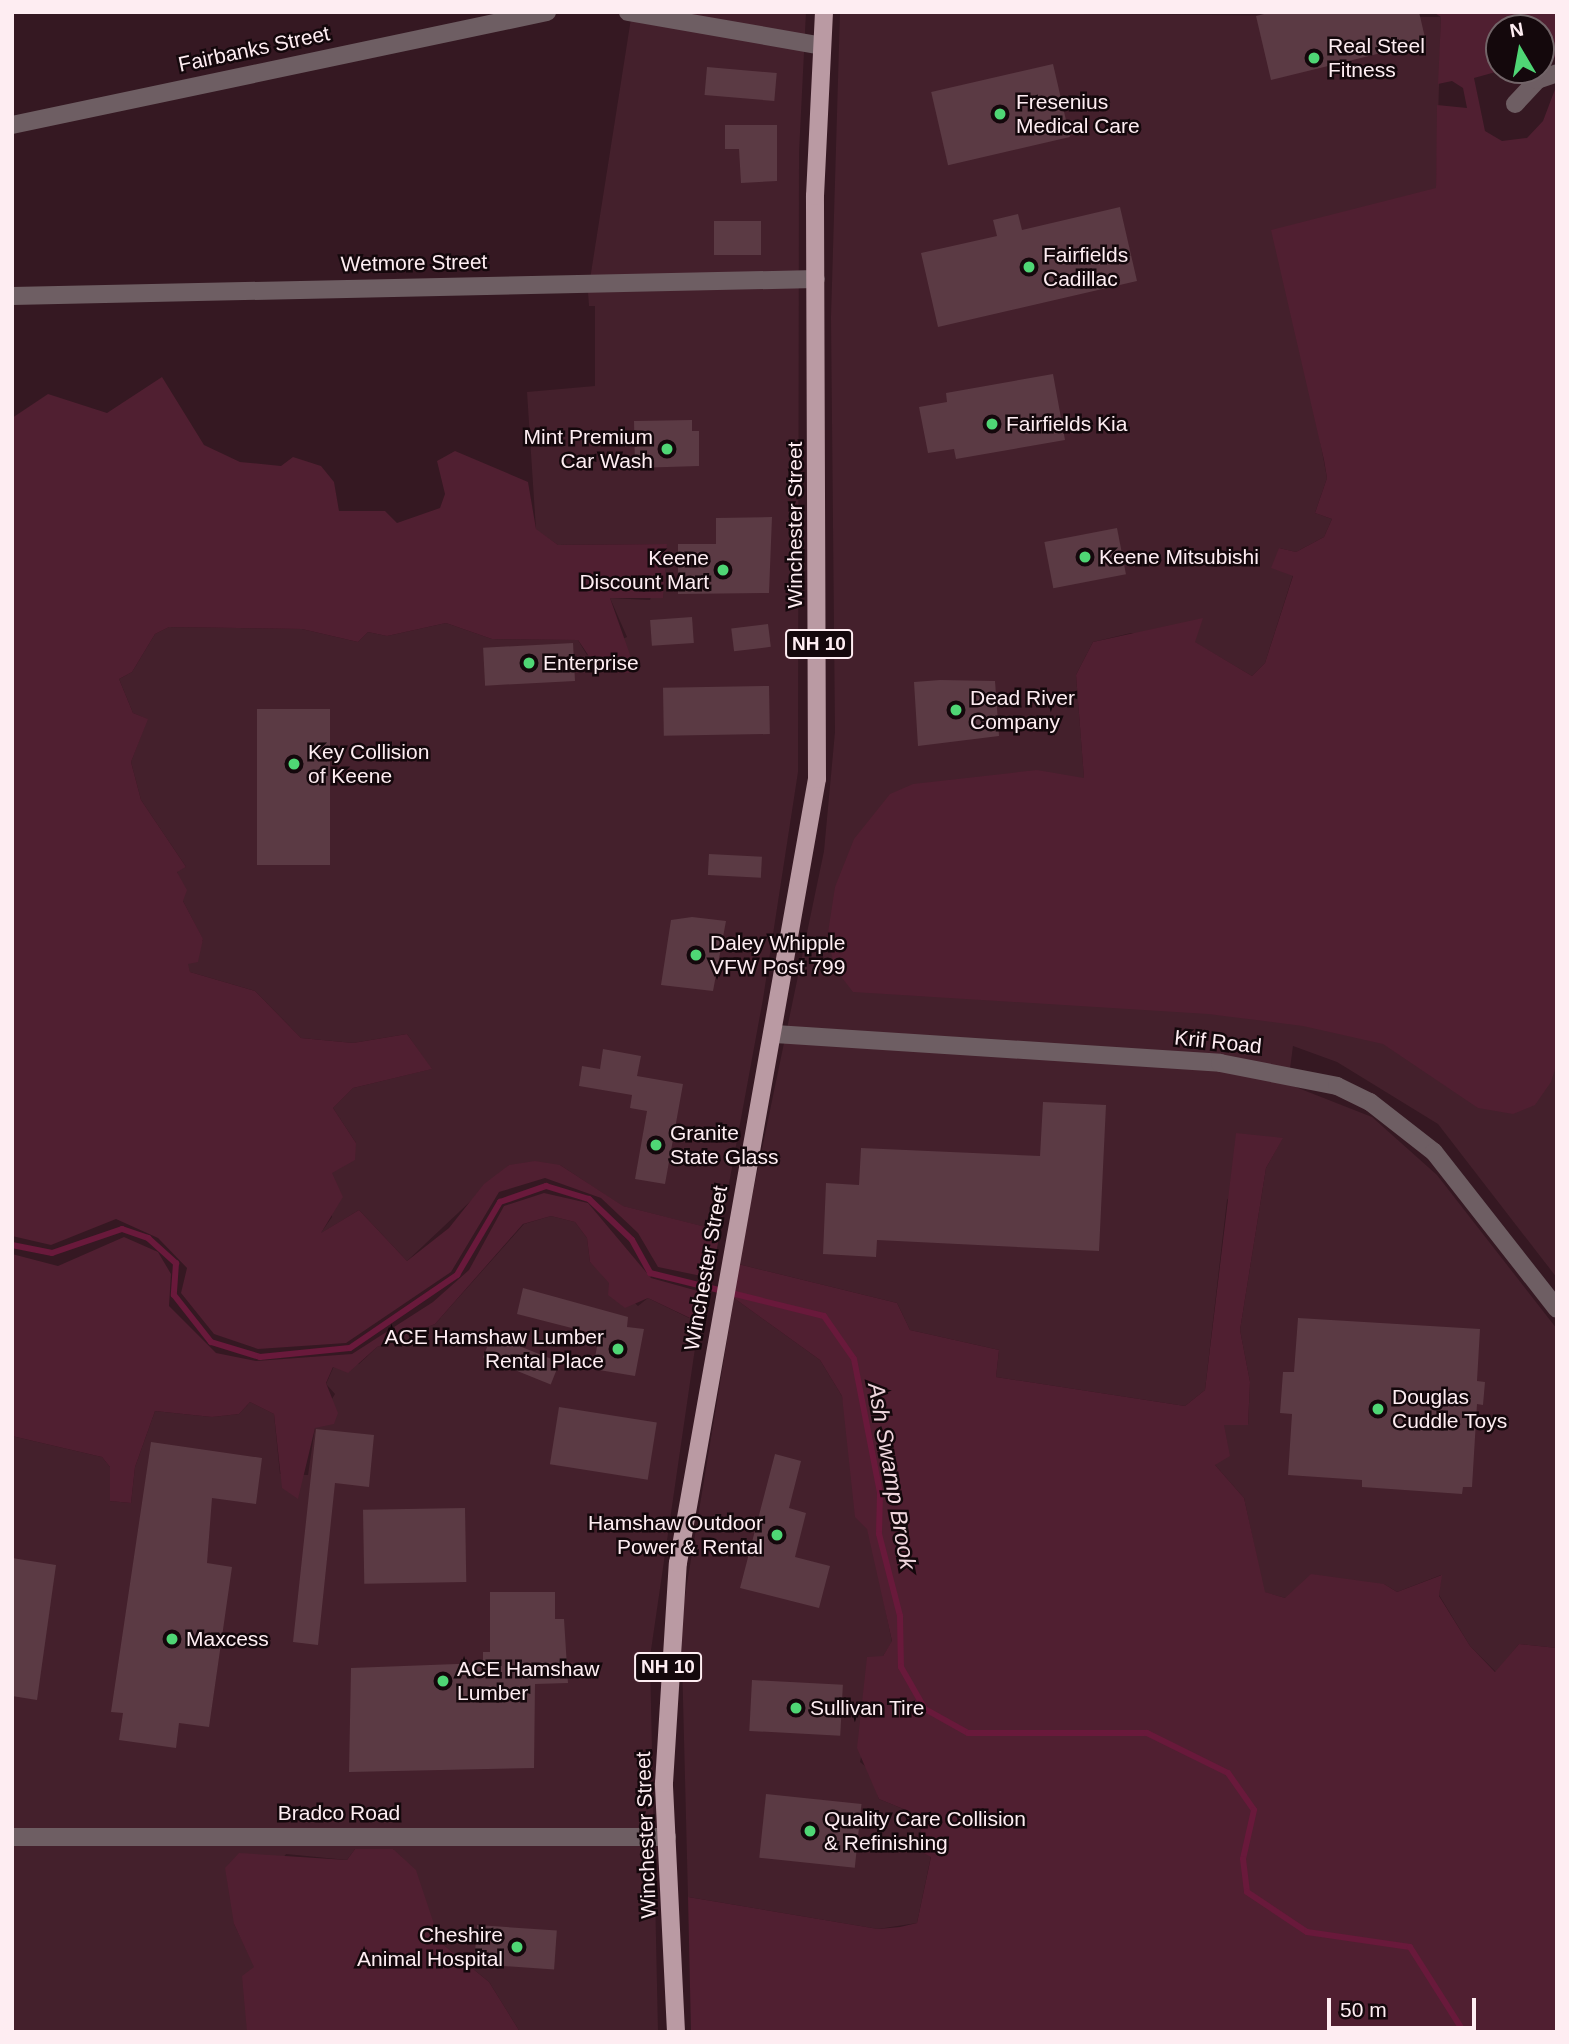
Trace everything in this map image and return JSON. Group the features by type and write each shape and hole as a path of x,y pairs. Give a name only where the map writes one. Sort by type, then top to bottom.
{"main road":[{"name":"Winchester Street","path":"676,2032 667,1837 668,1664 677,1577 721,1307 775,1034 817,779 816,279 824,12"}],"street":[{"name":"Fairbanks Street","path":"12,125 547,12"},
{"path":"628,12 822,46"},
{"path":"1515,104 1537,80 1557,73"},
{"name":"Wetmore Street","path":"12,296 816,279"},
{"name":"Krif Road","path":"775,1034 1220,1063 1337,1086 1370,1102 1434,1152 1557,1309"},
{"name":"Bradco Road","path":"12,1838 667,1837"}],"shaded area":[{"path":"632,12 806,12 799,153 798,772 763,999 719,1238 705,1227 622,1206 560,1165 509,1165 407,1261 359,1210 320,1234 332,1217 331,1173 356,1143 333,1108 353,1088 431,1069 407,1034 353,1043 301,1038 255,991 190,972 187,964 203,940 183,901 177,871 186,867 141,800 131,762 147,719 133,713 119,679 132,672 155,634 169,627 302,629 358,642 368,632 387,636 446,623 492,639 578,640 587,655 627,637 610,598 650,600 667,544 558,545 536,530 527,392 595,386 595,306 589,306 588,292"},
{"path":"840,12 1441,17 1436,189 1312,397 1327,478 1315,513 1332,519 1324,537 1296,552 1279,548 1293,575 1265,663 1252,676 1194,642 1131,633 1093,642 1076,675 1084,777 1557,703 1557,1278 1438,1124 1337,1062 1293,1046 1288,1084 1372,1117 1437,1175 1557,1329 1557,1648 1519,1644 1496,1672 1470,1646 1439,1595 1441,1575 1397,1592 1384,1584 1285,1598 1264,1592 1244,1498 1215,1465 1224,1425 1248,1425 1250,1382 1240,1330 1266,1168 1282,1139 1272,1138 1227,1200 1205,1390 1185,1406 996,1377 999,1350 910,1330 897,1303 738,1264 824,851 835,732 831,317"},
{"path":"1433,12 1557,12 1555,58 1555,14 1485,14 1485,75 1474,78 1485,131 1502,141 1527,138 1543,121 1557,84 1557,1063 1551,1082 1535,1105 1513,1114 1478,1108 1383,1044 1303,1026 1208,1014 853,992 836,970 827,939 835,887 854,839 890,794 913,784 1037,770 1084,778 1076,675 1093,642 1203,618 1195,642 1252,676 1265,663 1293,576 1271,568 1279,548 1296,552 1324,537 1332,519 1315,513 1327,478 1271,230 1436,188 1437,105 1467,108 1463,88 1452,81 1438,84 1441,17"},
{"path":"162,377 204,445 240,462 281,466 293,457 321,466 334,482 339,511 385,511 397,523 440,508 445,494 437,461 455,451 528,482 536,529 558,545 667,544 663,598 610,598 634,666 629,673 599,671 578,640 492,639 446,623 387,636 368,632 358,642 302,629 169,627 155,634 132,672 119,679 133,713 148,719 131,762 141,800 186,867 177,872 187,890 183,901 203,939 198,962 188,964 190,972 255,991 301,1038 353,1043 407,1034 432,1069 353,1088 333,1108 356,1143 355,1160 332,1173 343,1197 321,1233 359,1210 407,1261 449,1228 484,1184 509,1165 535,1161 560,1165 623,1206 706,1227 719,1238 711,1278 658,1267 638,1233 601,1198 545,1178 499,1192 451,1272 346,1343 258,1349 214,1334 181,1293 187,1268 158,1238 116,1219 51,1245 12,1236 12,418 48,394 107,413"},
{"path":"1236,1133 1283,1138 1266,1168 1240,1330 1250,1382 1248,1425 1224,1425 1230,1456 1215,1465 1244,1498 1265,1592 1285,1598 1311,1574 1384,1584 1397,1592 1442,1575 1439,1596 1470,1646 1495,1672 1519,1644 1557,1648 1557,2032 691,2032 688,1897 878,1929 900,1927 917,1923 931,1857 918,1850 923,1817 879,1799 857,1748 867,1657 883,1656 892,1641 867,1529 855,1517 842,1396 820,1360 734,1298 738,1264 897,1303 910,1330 999,1350 996,1377 1185,1406 1205,1390"},
{"path":"544,1193 588,1203 651,1278 705,1293 700,1314 690,1318 648,1298 625,1308 608,1295 609,1283 590,1262 587,1238 575,1222 551,1216 523,1224 435,1324 377,1347 348,1373 333,1367 326,1383 338,1413 334,1424 315,1428 298,1499 282,1488 274,1414 250,1402 239,1414 212,1417 155,1411 135,1467 131,1503 110,1501 110,1467 102,1457 12,1436 12,1254 58,1266 124,1237 158,1252 171,1274 169,1306 216,1353 256,1361 352,1354 433,1302 469,1270 504,1206"},
{"path":"551,1216 575,1222 587,1238 590,1262 638,1306 648,1298 689,1318 700,1314 650,1657 658,2032 520,2032 489,1982 440,1942 393,1849 355,1849 347,1860 286,1854 234,1924 255,1967 247,2032 12,2032 12,1436 102,1457 110,1467 110,1501 131,1503 135,1467 155,1411 212,1417 239,1414 250,1402 274,1414 280,1474 308,1475 315,1427 335,1394 326,1384 334,1366 359,1364 377,1347 435,1324 524,1224"},
{"path":"734,1298 820,1360 842,1396 892,1642 883,1656 860,1762 870,1770 879,1799 923,1817 918,1850 931,1856 917,1923 878,1929 688,1897 681,1620"},
{"path":"355,1849 393,1849 416,1870 440,1942 489,1982 520,2032 247,2032 242,1976 254,1967 234,1924 225,1868 239,1853 347,1860"}],"building":[{"name":"Real Steel Fitness","path":"1272,12 1419,12 1426,42 1271,80 1256,16"},
{"name":"Fresenius Medical Care","path":"1053,64 1070,137 948,165 931,92"},
{"path":"707,67 777,73 774,101 705,95"},
{"path":"725,125 777,125 777,181 741,183 739,149 725,149"},
{"name":"Fairfields Cadillac","path":"1120,207 1137,281 938,327 921,253 997,236 993,220 1018,214 1022,230"},
{"path":"714,221 761,221 761,255 714,255"},
{"name":"Fairfields Kia","path":"1053,374 1065,440 956,459 954,449 928,453 919,407 947,402 946,393"},
{"name":"Mint Premium Car Wash","path":"692,420 692,431 699,431 699,466 635,468 634,421"},
{"name":"Keene Discount Mart","path":"772,517 769,593 678,594 678,544 716,544 716,518"},
{"name":"Keene Mitsubishi","path":"1117,528 1126,574 1053,588 1044,542"},
{"path":"692,617 694,643 652,646 650,620"},
{"path":"768,624 771,647 734,651 731,629"},
{"name":"Enterprise","path":"573,643 575,681 485,686 483,648"},
{"name":"Dead River Company","path":"995,681 999,736 918,746 914,682"},
{"path":"769,686 770,734 664,736 663,688"},
{"name":"Key Collision of Keene","path":"257,709 330,709 330,865 257,865"},
{"path":"709,854 762,857 761,878 708,875"},
{"name":"Daley Whipple VFW Post 799","path":"692,917 726,921 713,991 661,985 671,920"},
{"name":"Granite State Glass","path":"603,1049 641,1056 637,1076 683,1084 665,1184 635,1179 647,1111 630,1108 632,1095 579,1086 582,1066 600,1069"},
{"path":"1043,1102 1106,1105 1099,1251 877,1240 876,1257 823,1254 826,1183 859,1185 861,1148 1040,1156"},
{"path":"523,1288 628,1317 627,1327 644,1329 635,1376 593,1369 599,1335 517,1314"},
{"name":"Douglas Cuddle Toys","path":"1298,1318 1480,1329 1477,1381 1485,1382 1483,1405 1477,1404 1472,1487 1463,1487 1462,1494 1362,1487 1362,1480 1288,1475 1292,1414 1280,1413 1283,1372 1294,1372"},
{"path":"492,1335 560,1362 551,1385 483,1357"},
{"path":"559,1407 657,1422 648,1480 550,1464"},
{"path":"316,1429 374,1435 369,1487 335,1483 318,1645 293,1642"},
{"name":"Maxcess","path":"151,1442 262,1458 256,1504 212,1498 207,1563 232,1567 209,1727 179,1723 176,1748 119,1740 123,1713 111,1712"},
{"name":"Hamshaw Outdoor Power & Rental","path":"775,1454 801,1461 789,1508 806,1513 795,1557 830,1566 819,1608 740,1588"},
{"path":"465,1508 466,1582 364,1584 363,1510"},
{"path":"12,1558 56,1565 37,1700 12,1696"},
{"name":"ACE Hamshaw Lumber","path":"490,1592 555,1592 555,1619 564,1619 568,1683 535,1684 534,1768 349,1772 351,1668 483,1663 483,1652 490,1652"},
{"name":"Sullivan Tire","path":"752,1680 843,1685 840,1736 749,1731"},
{"name":"Quality Care Collision & Refinishing","path":"766,1794 861,1804 855,1868 759,1858"},
{"name":"Cheshire Animal Hospital","path":"477,1925 557,1931 554,1969 474,1964"}],"waterway":[{"name":"Ash Swamp Brook","path":"12,1245 52,1253 122,1229 148,1238 176,1263 174,1295 211,1342 260,1357 350,1348 457,1275 500,1202 546,1186 589,1199 632,1240 650,1273 824,1316 854,1359 880,1493 879,1534 900,1616 901,1667 925,1709 968,1733 1147,1733 1228,1773 1254,1810 1243,1859 1247,1892 1307,1932 1410,1947 1464,2032"}],"place":[{"name":"Real Steel Fitness","path":"1314,58"},
{"name":"Fresenius Medical Care","path":"1000,114"},
{"name":"Fairfields Cadillac","path":"1029,267"},
{"name":"Fairfields Kia","path":"992,424"},
{"name":"Mint Premium Car Wash","path":"667,449"},
{"name":"Keene Mitsubishi","path":"1085,557"},
{"name":"Keene Discount Mart","path":"723,570"},
{"name":"Enterprise","path":"529,663"},
{"name":"Dead River Company","path":"956,710"},
{"name":"Key Collision of Keene","path":"294,764"},
{"name":"Daley Whipple VFW Post 799","path":"696,955"},
{"name":"Granite State Glass","path":"656,1145"},
{"name":"ACE Hamshaw Lumber Rental Place","path":"618,1349"},
{"name":"Douglas Cuddle Toys","path":"1378,1409"},
{"name":"Hamshaw Outdoor Power & Rental","path":"777,1535"},
{"name":"Maxcess","path":"172,1639"},
{"name":"ACE Hamshaw Lumber","path":"443,1681"},
{"name":"Sullivan Tire","path":"796,1708"},
{"name":"Quality Care Collision & Refinishing","path":"810,1831"},
{"name":"Cheshire Animal Hospital","path":"517,1947"}]}
